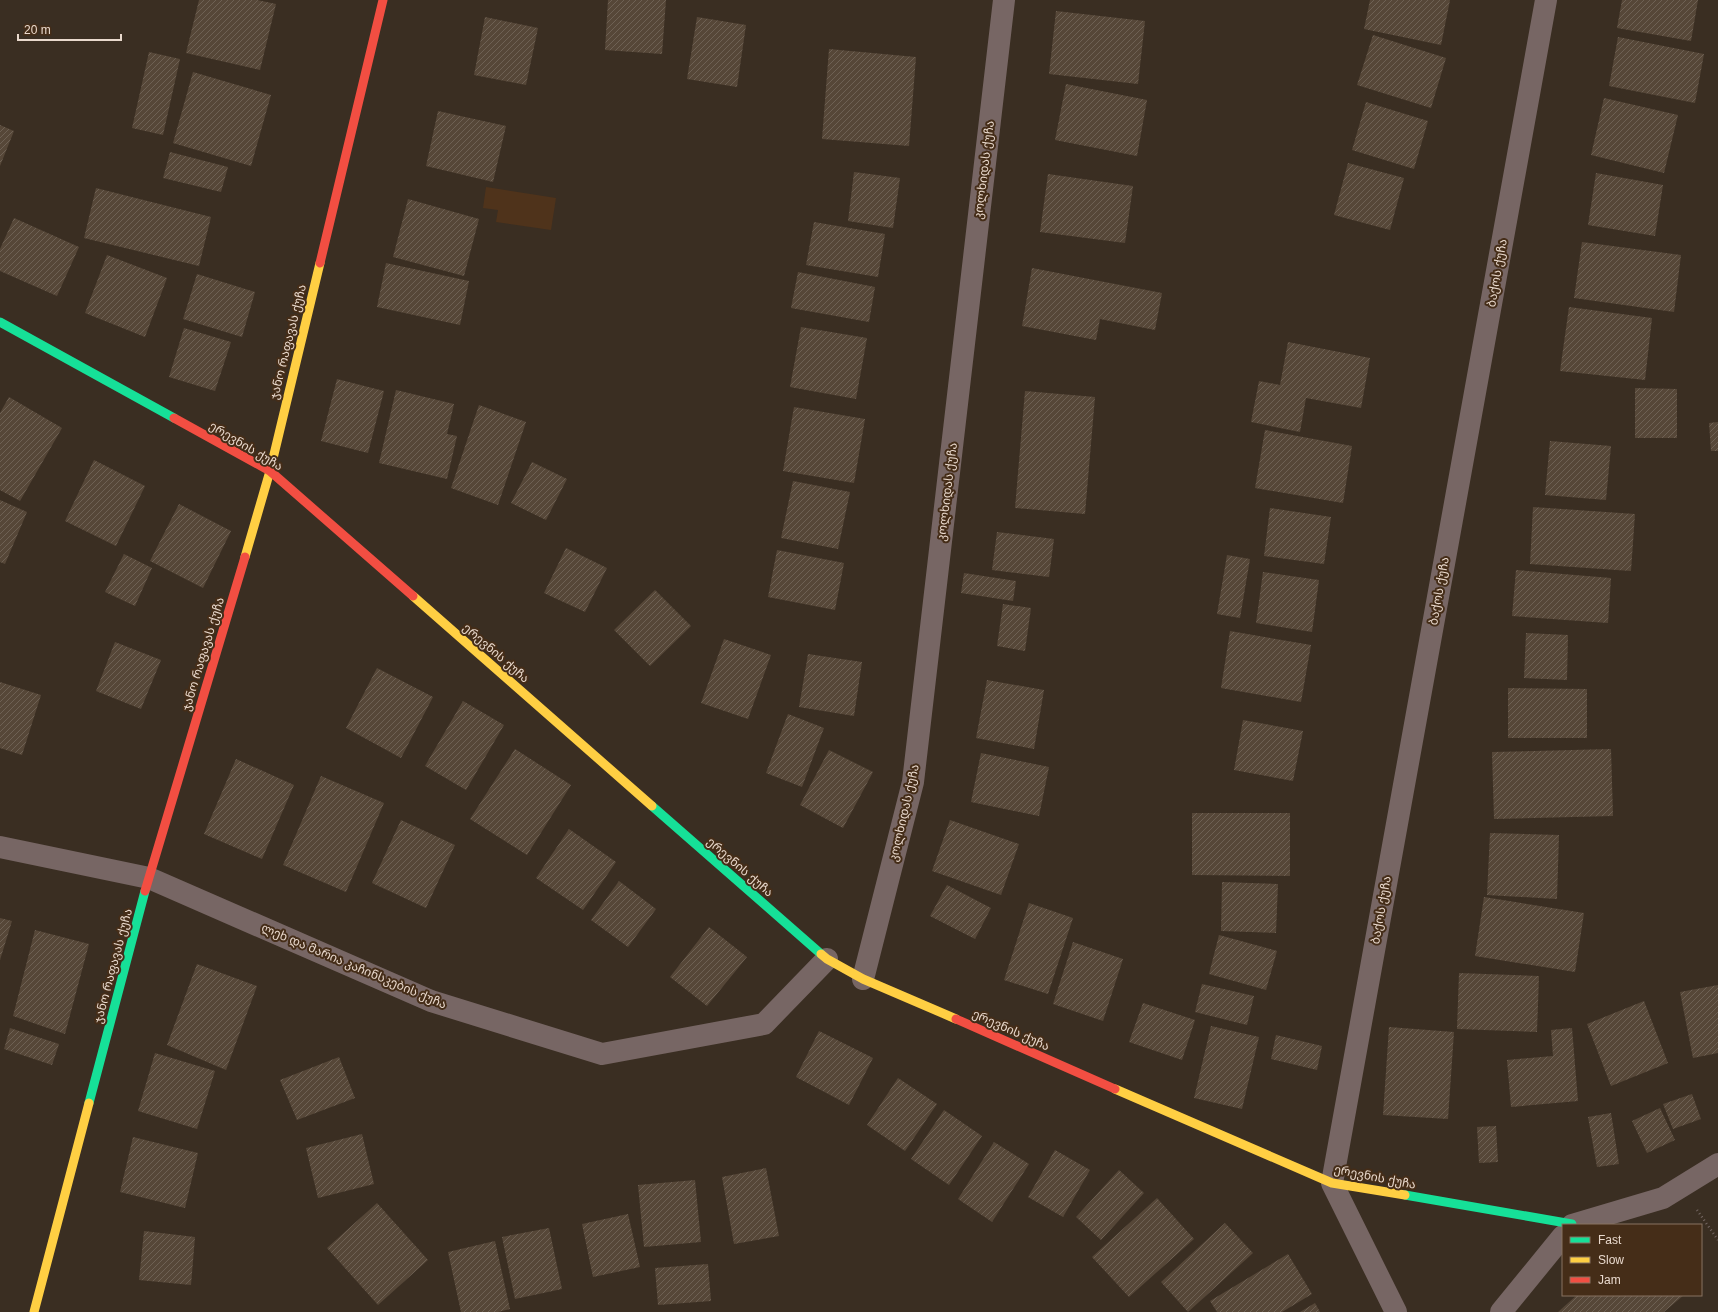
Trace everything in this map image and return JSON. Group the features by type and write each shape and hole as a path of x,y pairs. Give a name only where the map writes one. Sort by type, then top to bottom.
{"street":[{"name":"ჯანო რაფავას ქუჩა","path":"34,1312 149,878 270,471 383,0"},
{"name":"კოლხიდას ქუჩა","path":"864,979 913,782 1004,0"},
{"name":"ბაქოს ქუჩა","path":"1332,1183 1546,0"},
{"name":"ერევნის ქუჩა","path":"0,322 270,471 827,958 864,979 1332,1183 1562,1227"},
{"name":"ლეხ და მარია კაჩინსკების ქუჩა","path":"0,847 149,878 430,1001 602,1054 764,1024 827,958"},
{"path":"1582,1224 1663,1198 1718,1164"},
{"path":"1332,1183 1396,1312"},
{"path":"1501,1312 1562,1237"}],"path":[{"path":"1682,1186 1718,1240"}],"shaded area":[{"path":"486,187 556,198 551,230 496,222 498,210 483,208"}],"building":[{"path":"199,0 257,0 276,4 260,70 186,53"},
{"path":"608,0 666,0 662,54 605,50"},
{"path":"1370,0 1450,0 1441,45 1364,29"},
{"path":"1622,0 1698,0 1691,41 1617,28"},
{"path":"1056,11 1145,21 1138,84 1049,74"},
{"path":"485,17 538,28 526,85 474,75"},
{"path":"697,17 746,25 737,87 687,79"},
{"path":"1373,35 1446,58 1431,108 1357,85"},
{"path":"1618,37 1704,54 1695,103 1609,86"},
{"path":"829,49 916,57 909,146 822,139"},
{"path":"149,52 180,59 163,135 132,128"},
{"path":"193,72 271,95 251,166 173,143"},
{"path":"1066,84 1147,100 1137,156 1055,140"},
{"path":"1604,98 1678,115 1664,173 1591,155"},
{"path":"1366,102 1428,121 1414,169 1352,150"},
{"path":"438,111 506,126 493,182 426,166"},
{"path":"0,125 14,131 0,166"},
{"path":"170,152 228,167 221,192 163,178"},
{"path":"1348,163 1404,178 1390,230 1334,215"},
{"path":"854,172 900,178 893,228 848,221"},
{"path":"1596,173 1663,185 1655,236 1588,225"},
{"path":"1048,174 1133,186 1125,243 1040,232"},
{"path":"96,188 211,217 199,266 84,238"},
{"path":"408,199 479,219 464,276 393,257"},
{"path":"14,218 79,247 57,296 0,271 0,249"},
{"path":"814,222 885,234 878,277 806,265"},
{"path":"1582,242 1681,255 1674,312 1574,298"},
{"path":"107,255 167,278 145,337 85,313"},
{"path":"386,263 469,281 460,325 377,307"},
{"path":"1032,268 1162,293 1155,330 1100,319 1096,340 1022,326"},
{"path":"798,272 875,287 869,322 791,308"},
{"path":"197,274 255,292 242,337 183,319"},
{"path":"1569,307 1652,318 1645,380 1560,371"},
{"path":"801,327 867,338 856,399 790,387"},
{"path":"184,328 231,342 215,391 169,377"},
{"path":"1288,342 1370,358 1361,408 1306,398 1300,432 1251,422 1259,381 1280,385"},
{"path":"337,379 384,391 368,453 321,441"},
{"path":"1635,388 1677,389 1677,438 1635,438"},
{"path":"396,390 454,404 447,434 457,436 447,479 379,463"},
{"path":"1025,391 1095,397 1085,514 1015,508"},
{"path":"9,397 62,428 20,501 0,490 0,413"},
{"path":"479,405 526,422 498,505 451,488"},
{"path":"794,407 865,419 854,483 783,471"},
{"path":"1718,422 1718,451 1711,451 1709,423"},
{"path":"1265,430 1352,446 1343,503 1255,488"},
{"path":"1550,441 1611,446 1606,500 1545,495"},
{"path":"94,460 145,486 116,546 65,521"},
{"path":"532,462 567,479 546,520 511,503"},
{"path":"793,481 850,492 838,549 781,538"},
{"path":"0,500 27,512 5,564 0,562"},
{"path":"179,504 231,531 203,588 150,561"},
{"path":"1533,507 1635,514 1631,571 1530,564"},
{"path":"1270,508 1331,517 1324,564 1264,556"},
{"path":"997,532 1054,539 1049,577 992,570"},
{"path":"566,548 607,568 585,612 544,593"},
{"path":"777,550 844,563 835,610 768,597"},
{"path":"124,554 152,568 135,606 105,592"},
{"path":"1227,555 1250,559 1240,618 1217,614"},
{"path":"1516,570 1611,578 1608,623 1512,616"},
{"path":"1263,572 1319,580 1312,632 1256,623"},
{"path":"964,573 1016,581 1013,601 961,593"},
{"path":"655,590 691,626 650,666 614,630"},
{"path":"1003,604 1031,608 1025,651 997,646"},
{"path":"1230,631 1311,645 1301,702 1221,688"},
{"path":"1526,633 1568,635 1567,680 1524,678"},
{"path":"724,639 771,655 748,719 701,703"},
{"path":"115,642 161,660 141,709 96,691"},
{"path":"808,654 862,662 854,716 799,707"},
{"path":"377,668 433,697 401,758 346,728"},
{"path":"987,680 1044,690 1034,749 976,738"},
{"path":"0,682 41,695 22,755 0,748"},
{"path":"1508,688 1587,689 1587,738 1508,738"},
{"path":"463,701 504,725 466,790 425,766"},
{"path":"788,714 824,728 802,787 766,773"},
{"path":"1243,720 1303,731 1293,781 1234,770"},
{"path":"515,749 571,785 527,855 470,819"},
{"path":"1611,749 1613,816 1494,819 1492,752"},
{"path":"829,750 873,772 843,828 800,805"},
{"path":"981,753 1049,767 1039,816 971,802"},
{"path":"236,759 294,785 262,859 204,834"},
{"path":"321,776 384,803 346,892 283,865"},
{"path":"1192,813 1290,813 1290,876 1192,875"},
{"path":"401,820 455,845 426,908 372,883"},
{"path":"950,820 1019,844 1001,895 932,871"},
{"path":"569,829 616,862 583,910 536,878"},
{"path":"1490,833 1559,835 1557,899 1487,895"},
{"path":"619,881 656,909 628,947 591,920"},
{"path":"1222,882 1278,884 1276,933 1221,931"},
{"path":"947,885 991,908 975,939 930,916"},
{"path":"1484,897 1584,913 1575,972 1475,956"},
{"path":"1029,903 1073,918 1048,994 1004,980"},
{"path":"0,918 12,921 0,960"},
{"path":"709,927 747,957 707,1006 670,977"},
{"path":"35,930 89,944 65,1034 13,1016"},
{"path":"1219,935 1277,951 1266,990 1209,974"},
{"path":"1073,942 1123,959 1103,1021 1053,1004"},
{"path":"197,964 257,986 226,1070 167,1045"},
{"path":"1459,973 1539,976 1537,1032 1457,1029"},
{"path":"1202,984 1254,996 1247,1025 1195,1012"},
{"path":"1718,985 1718,1053 1693,1058 1680,992"},
{"path":"1644,1001 1668,1063 1611,1086 1587,1024"},
{"path":"1143,1003 1195,1020 1182,1060 1129,1042"},
{"path":"1211,1026 1259,1037 1242,1109 1194,1098"},
{"path":"1389,1027 1454,1032 1448,1119 1383,1115"},
{"path":"10,1028 59,1044 52,1065 4,1049"},
{"path":"1572,1028 1578,1101 1511,1107 1507,1060 1553,1056 1551,1030"},
{"path":"819,1031 873,1058 849,1105 796,1077"},
{"path":"1276,1035 1322,1046 1317,1070 1271,1059"},
{"path":"155,1053 215,1071 197,1129 138,1111"},
{"path":"339,1057 355,1098 297,1120 280,1080"},
{"path":"898,1078 937,1104 905,1151 867,1125"},
{"path":"1692,1094 1701,1119 1673,1129 1663,1104"},
{"path":"1660,1108 1675,1140 1647,1153 1632,1121"},
{"path":"944,1110 982,1136 949,1185 911,1159"},
{"path":"1611,1113 1619,1164 1597,1167 1588,1117"},
{"path":"1496,1126 1498,1162 1479,1163 1477,1127"},
{"path":"362,1134 374,1184 318,1198 306,1148"},
{"path":"133,1137 198,1153 185,1208 120,1192"},
{"path":"994,1142 1029,1164 992,1222 958,1199"},
{"path":"1055,1150 1090,1170 1063,1217 1028,1197"},
{"path":"766,1168 779,1236 734,1244 722,1177"},
{"path":"1119,1170 1144,1193 1101,1240 1076,1217"},
{"path":"695,1180 701,1242 644,1247 638,1185"},
{"path":"1157,1198 1194,1239 1129,1297 1092,1257"},
{"path":"377,1203 428,1260 378,1305 327,1248"},
{"path":"628,1214 640,1267 593,1277 582,1224"},
{"path":"1225,1223 1253,1253 1188,1312 1161,1282"},
{"path":"549,1228 562,1289 515,1299 502,1237"},
{"path":"144,1231 195,1237 191,1285 139,1280"},
{"path":"495,1241 510,1309 498,1312 461,1312 448,1252"},
{"path":"1288,1254 1312,1294 1282,1312 1217,1312 1210,1301"},
{"path":"708,1264 711,1301 658,1305 655,1268"},
{"path":"1576,1296 1683,1296 1664,1312 1558,1312"},
{"path":"1315,1303 1320,1312 1300,1312"}],"traffic: fast":[{"path":"0,322 174,418"},
{"path":"652,806 821,954"},
{"path":"89,1103 145,891"},
{"path":"1405,1195 1572,1224"}],"traffic: slow":[{"path":"245,557 270,471 320,263"},
{"path":"413,596 652,806"},
{"path":"821,954 827,959 863,979 956,1019"},
{"path":"1115,1089 1332,1183 1405,1195"},
{"path":"34,1312 89,1103"}],"traffic: jam":[{"path":"320,263 383,0"},
{"path":"174,418 270,471 413,596"},
{"path":"145,891 245,557"},
{"path":"956,1019 1115,1089"}]}
